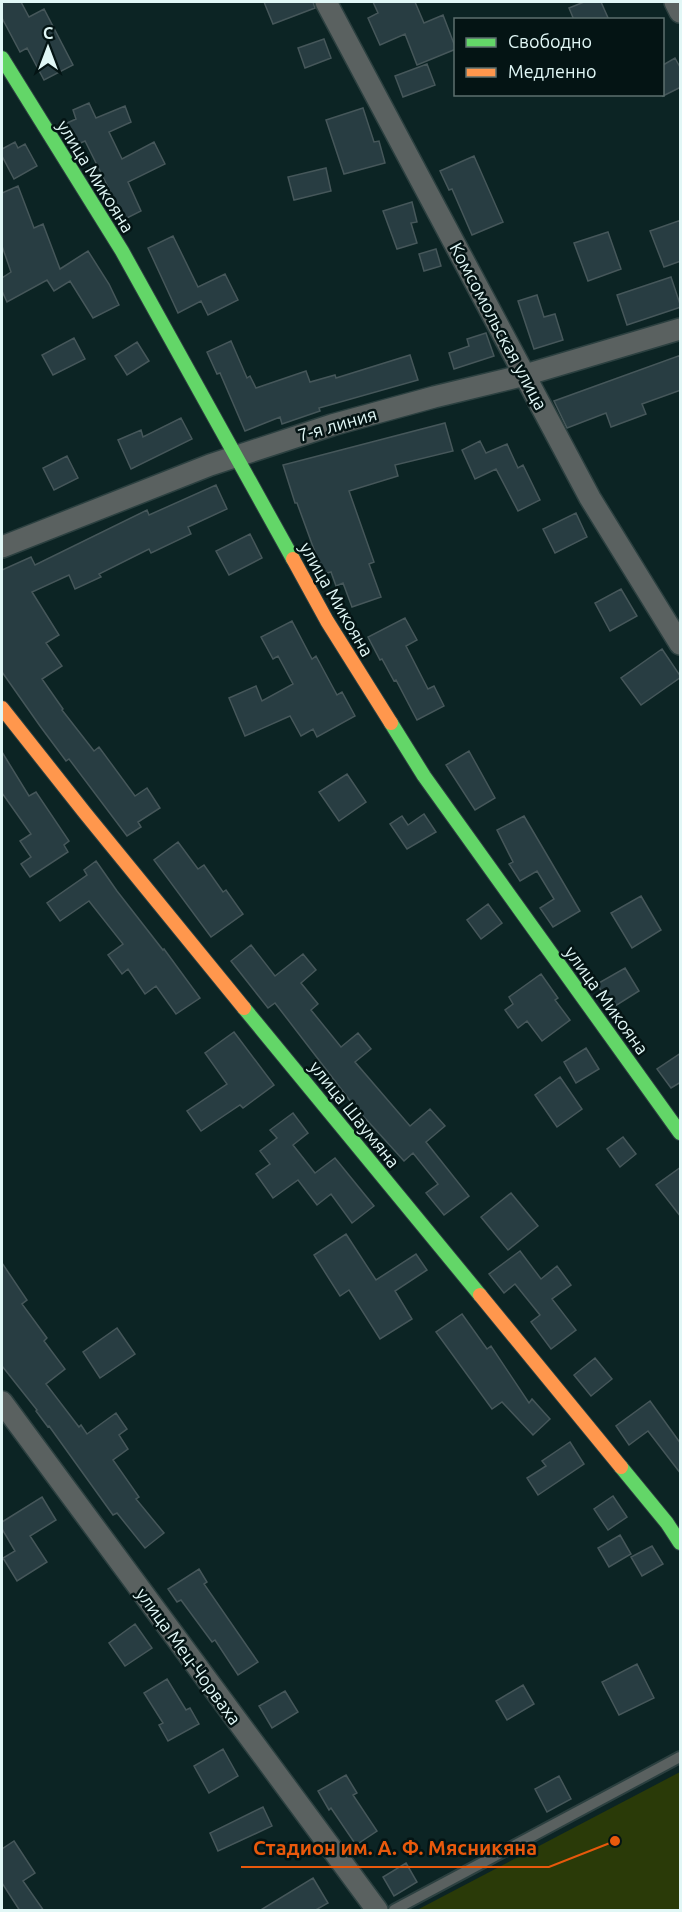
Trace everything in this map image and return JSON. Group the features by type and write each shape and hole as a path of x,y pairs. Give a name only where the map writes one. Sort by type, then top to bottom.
{"street":[{"name":"Комсомольская улица","path":"326,2 590,498 681,644"},
{"path":"675,2 681,12"},
{"name":"улица Микояна","path":"2,58 122,251 327,621 424,776 681,1133"},
{"name":"7-я линия","path":"2,547 235,456 332,424 525,375 681,328"},
{"name":"улица Шаумяна","path":"2,708 115,850 681,1543"},
{"name":"улица Мец-Чорваха","path":"2,1402 377,1911"}],"lane":[{"path":"394,1911 681,1757"}],"green space":[{"path":"680,1772 680,1910 417,1910"}],"building":[{"path":"2,2 21,2 29,17 44,9 73,65 44,80 27,48 20,52 2,18"},
{"path":"264,2 313,2 315,8 273,24"},
{"path":"373,2 415,2 424,23 443,15 454,44 454,50 417,65 405,34 380,45 368,18 378,13"},
{"path":"584,2 601,2 608,18 573,18 569,8"},
{"path":"324,39 331,58 305,68 298,48"},
{"path":"675,58 681,69 681,87 664,96 664,64"},
{"path":"427,64 435,85 403,97 395,76"},
{"path":"89,103 96,118 125,106 131,122 109,132 122,159 154,142 165,164 128,182 141,211 123,220 110,199 113,197 85,141 76,145 67,123 76,119 73,110"},
{"path":"363,108 374,142 379,141 385,163 344,174 326,120"},
{"path":"15,142 18,148 25,144 37,166 14,179 2,156 2,149"},
{"path":"474,156 503,222 472,235 452,189 449,190 440,171"},
{"path":"326,168 331,191 294,200 288,177"},
{"path":"18,186 34,228 43,224 60,269 88,251 119,305 93,318 70,281 54,291 47,280 7,302 2,291 2,278 11,272 2,246 2,193"},
{"path":"412,202 417,222 411,223 417,243 397,249 383,211"},
{"path":"681,220 681,261 664,267 650,231"},
{"path":"608,232 621,269 588,281 574,243"},
{"path":"173,236 198,287 225,274 238,300 208,315 201,301 178,313 148,248"},
{"path":"436,249 441,266 424,271 419,254"},
{"path":"671,277 681,307 627,325 617,295"},
{"path":"537,295 544,317 555,314 563,340 534,349 518,301"},
{"path":"486,333 494,356 454,369 449,353 469,346 467,339"},
{"path":"74,338 85,359 53,375 42,355"},
{"path":"231,341 247,378 250,376 256,388 306,371 310,382 335,375 336,378 410,355 418,380 319,408 320,411 282,424 280,417 245,431 220,373 217,374 207,352"},
{"path":"137,342 149,361 127,375 115,356"},
{"path":"681,355 681,390 642,404 646,414 611,427 606,413 567,428 554,401"},
{"path":"181,418 192,439 131,469 118,440 141,430 143,437"},
{"path":"445,423 453,451 395,465 398,476 349,491 374,562 369,564 381,597 352,607 343,583 336,586 331,572 323,574 297,503 295,503 283,465"},
{"path":"480,441 486,453 507,444 518,468 523,465 540,500 518,511 496,469 475,479 462,450"},
{"path":"67,456 78,478 54,490 43,468"},
{"path":"216,485 227,509 188,527 191,534 151,553 149,549 99,574 101,577 75,589 69,575 32,592 59,635 46,643 62,666 42,679 62,710 94,751 99,747 135,796 147,788 160,808 138,822 141,827 127,836 69,759 66,761 2,672 2,570 31,557 35,565 147,510 149,515"},
{"path":"576,513 587,537 555,553 543,529"},
{"path":"250,534 262,558 229,575 216,551"},
{"path":"621,589 637,616 610,631 595,603"},
{"path":"405,618 417,640 406,646 428,689 434,686 444,706 417,720 396,680 394,681 382,659 380,660 368,637"},
{"path":"292,621 312,659 316,656 337,695 342,692 355,716 317,737 313,729 301,736 290,716 245,736 229,698 256,686 262,701 293,684 278,656 273,659 261,637"},
{"path":"662,649 681,677 641,705 621,678"},
{"path":"469,751 495,798 475,810 446,765"},
{"path":"2,752 29,796 36,792 69,841 64,845 68,852 30,877 21,864 31,857 20,841 31,834 2,793"},
{"path":"347,774 366,802 339,821 319,792"},
{"path":"424,814 436,832 407,849 390,824 402,816 408,825"},
{"path":"524,816 580,911 553,927 540,908 554,899 537,871 520,881 509,864 513,862 497,830"},
{"path":"178,842 198,869 204,865 223,892 226,890 243,914 211,937 154,860"},
{"path":"96,861 200,998 176,1014 156,986 145,994 128,969 122,974 108,955 123,944 89,901 60,921 47,903 87,875 84,870"},
{"path":"641,896 661,930 632,948 611,913"},
{"path":"488,904 502,923 481,939 467,920"},
{"path":"251,945 275,976 303,954 316,970 301,983 318,1004 311,1010 341,1047 358,1033 371,1049 355,1062 410,1126 430,1109 445,1126 426,1142 469,1196 444,1215 426,1193 438,1184 413,1153 404,1161 355,1107 275,1003 268,1008 231,961"},
{"path":"625,968 639,991 612,1008 597,984"},
{"path":"541,974 558,998 555,1000 570,1020 542,1041 527,1021 518,1028 505,1010 513,1004 509,997"},
{"path":"234,1032 274,1085 243,1108 240,1105 201,1131 187,1111 227,1084 205,1053"},
{"path":"586,1048 599,1069 576,1083 564,1062"},
{"path":"681,1053 681,1082 671,1088 657,1069"},
{"path":"560,1077 582,1109 557,1127 535,1095"},
{"path":"293,1113 308,1133 293,1145 315,1173 335,1158 374,1206 352,1223 331,1194 317,1205 298,1180 273,1198 256,1174 270,1164 260,1151 277,1138 270,1130"},
{"path":"623,1137 636,1154 620,1167 607,1149"},
{"path":"681,1167 681,1217 656,1185"},
{"path":"511,1193 538,1226 508,1250 481,1217"},
{"path":"346,1234 376,1280 416,1254 427,1270 395,1291 412,1319 380,1339 349,1290 340,1296 314,1255"},
{"path":"520,1251 541,1279 557,1266 571,1285 552,1299 576,1330 551,1349 531,1322 540,1315 515,1284 504,1293 489,1274"},
{"path":"2,1263 27,1300 22,1304 47,1338 44,1341 65,1369 46,1384 87,1434 116,1413 127,1429 119,1435 128,1449 113,1460 139,1497 136,1499 164,1533 145,1548 117,1513 113,1515 49,1426 2,1366"},
{"path":"462,1314 487,1349 491,1346 529,1403 532,1399 550,1419 533,1435 502,1402 492,1409 436,1332"},
{"path":"117,1328 135,1354 100,1378 83,1352"},
{"path":"595,1358 612,1379 591,1396 574,1375"},
{"path":"650,1401 681,1444 681,1474 648,1431 629,1445 616,1426"},
{"path":"570,1442 584,1464 538,1495 527,1478 546,1466 542,1461"},
{"path":"613,1496 627,1517 608,1530 594,1509"},
{"path":"42,1497 56,1520 30,1536 47,1562 17,1581 3,1558 15,1551 2,1529 2,1522"},
{"path":"620,1535 631,1554 609,1567 598,1548"},
{"path":"652,1546 663,1564 642,1576 631,1557"},
{"path":"199,1569 207,1582 204,1584 258,1662 238,1675 215,1640 212,1642 181,1600 177,1602 168,1589"},
{"path":"135,1624 152,1648 125,1666 109,1643"},
{"path":"637,1664 654,1698 619,1715 602,1682"},
{"path":"167,1679 186,1710 190,1708 199,1724 168,1741 159,1725 163,1723 144,1693"},
{"path":"523,1685 534,1704 507,1720 496,1701"},
{"path":"285,1691 298,1712 272,1728 259,1706"},
{"path":"223,1749 238,1776 209,1793 194,1766"},
{"path":"346,1775 357,1793 353,1795 377,1831 356,1845 331,1808 329,1810 318,1791"},
{"path":"559,1776 571,1799 547,1812 535,1789"},
{"path":"263,1807 272,1826 218,1851 210,1833"},
{"path":"14,1841 35,1873 23,1881 44,1911 20,1911 2,1883 2,1849"},
{"path":"406,1863 417,1882 394,1896 383,1877"},
{"path":"313,1878 328,1903 314,1911 259,1911"}],"traffic: fast":[{"path":"2,58 122,251 293,559"},
{"path":"391,723 424,776 680,1133"},
{"path":"244,1008 480,1295"},
{"path":"621,1467 667,1523 680,1543"}],"traffic: slow":[{"path":"293,559 327,621 391,723"},
{"path":"2,708 244,1008"},
{"path":"480,1295 621,1467"}],"place":[{"name":"Стадион им. А. Ф. Мясникяна","path":"615,1841"}]}
